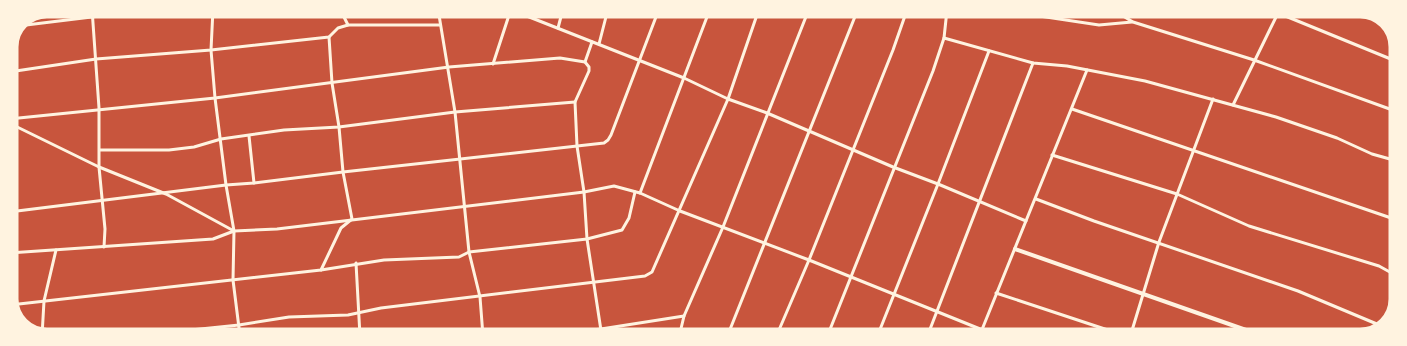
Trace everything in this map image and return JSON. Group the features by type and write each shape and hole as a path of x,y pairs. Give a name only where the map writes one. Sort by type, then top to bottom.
{"street":[{"path":"25,25 92,16 99,108 99,167 106,229 104,248"},
{"path":"213,16 211,50 215,98 226,185 234,230 233,280 239,330"},
{"path":"343,16 348,25"},
{"path":"439,16 449,67 469,252 480,297 483,330"},
{"path":"493,64 509,16"},
{"path":"527,16 640,62 684,78 728,99 767,113 852,150 1026,221"},
{"path":"558,28 561,16"},
{"path":"598,44 606,16"},
{"path":"16,211 166,194 226,185 604,143 608,140 640,62 656,16"},
{"path":"640,193 707,16"},
{"path":"191,330 239,325 289,317 348,315 381,308 628,280 645,276 652,272 680,211 728,99 757,16"},
{"path":"681,330 684,316 723,227 807,16"},
{"path":"730,330 856,16"},
{"path":"779,330 809,260 893,50 905,16"},
{"path":"830,330 893,167 907,139 944,38 946,16"},
{"path":"1039,16 1099,25 1133,22"},
{"path":"1123,16 1133,22 1254,60 1391,109"},
{"path":"1233,105 1276,16"},
{"path":"1285,16 1391,59"},
{"path":"16,71 96,59 211,50 329,37 338,28 348,25 440,25"},
{"path":"329,37 332,83 339,126 343,172 352,219"},
{"path":"944,38 1033,63 1088,70 1145,81 1309,128 1372,154 1391,158"},
{"path":"585,62 592,42"},
{"path":"879,330 895,294 989,51"},
{"path":"16,117 215,98 449,67 560,58 585,62 589,67 589,71 575,102 577,146 584,192 587,239 601,329"},
{"path":"930,330 1033,63"},
{"path":"16,253 104,248 213,238 234,230 278,229 584,192 614,186 640,193 680,211 851,276 982,330 1036,199 1052,155 1088,70"},
{"path":"1131,330 1159,242 1213,100"},
{"path":"100,150 169,150 194,147 221,139 284,130 339,126 455,112 575,102"},
{"path":"1072,109 1192,152 1391,218"},
{"path":"16,126 99,167 166,194 234,230"},
{"path":"249,136 254,183"},
{"path":"1052,155 1177,194 1249,226 1379,266 1391,273"},
{"path":"17,304 321,270 356,263 459,257 469,252 587,239 622,230 630,214 635,192"},
{"path":"1036,199 1088,219 1159,242 1298,291 1378,324"},
{"path":"321,270 341,228 352,219"},
{"path":"1015,249 1143,292 1247,330"},
{"path":"42,329 44,301 56,250"},
{"path":"356,263 360,330"},
{"path":"996,293 1108,330"},
{"path":"592,330 684,316"}]}
